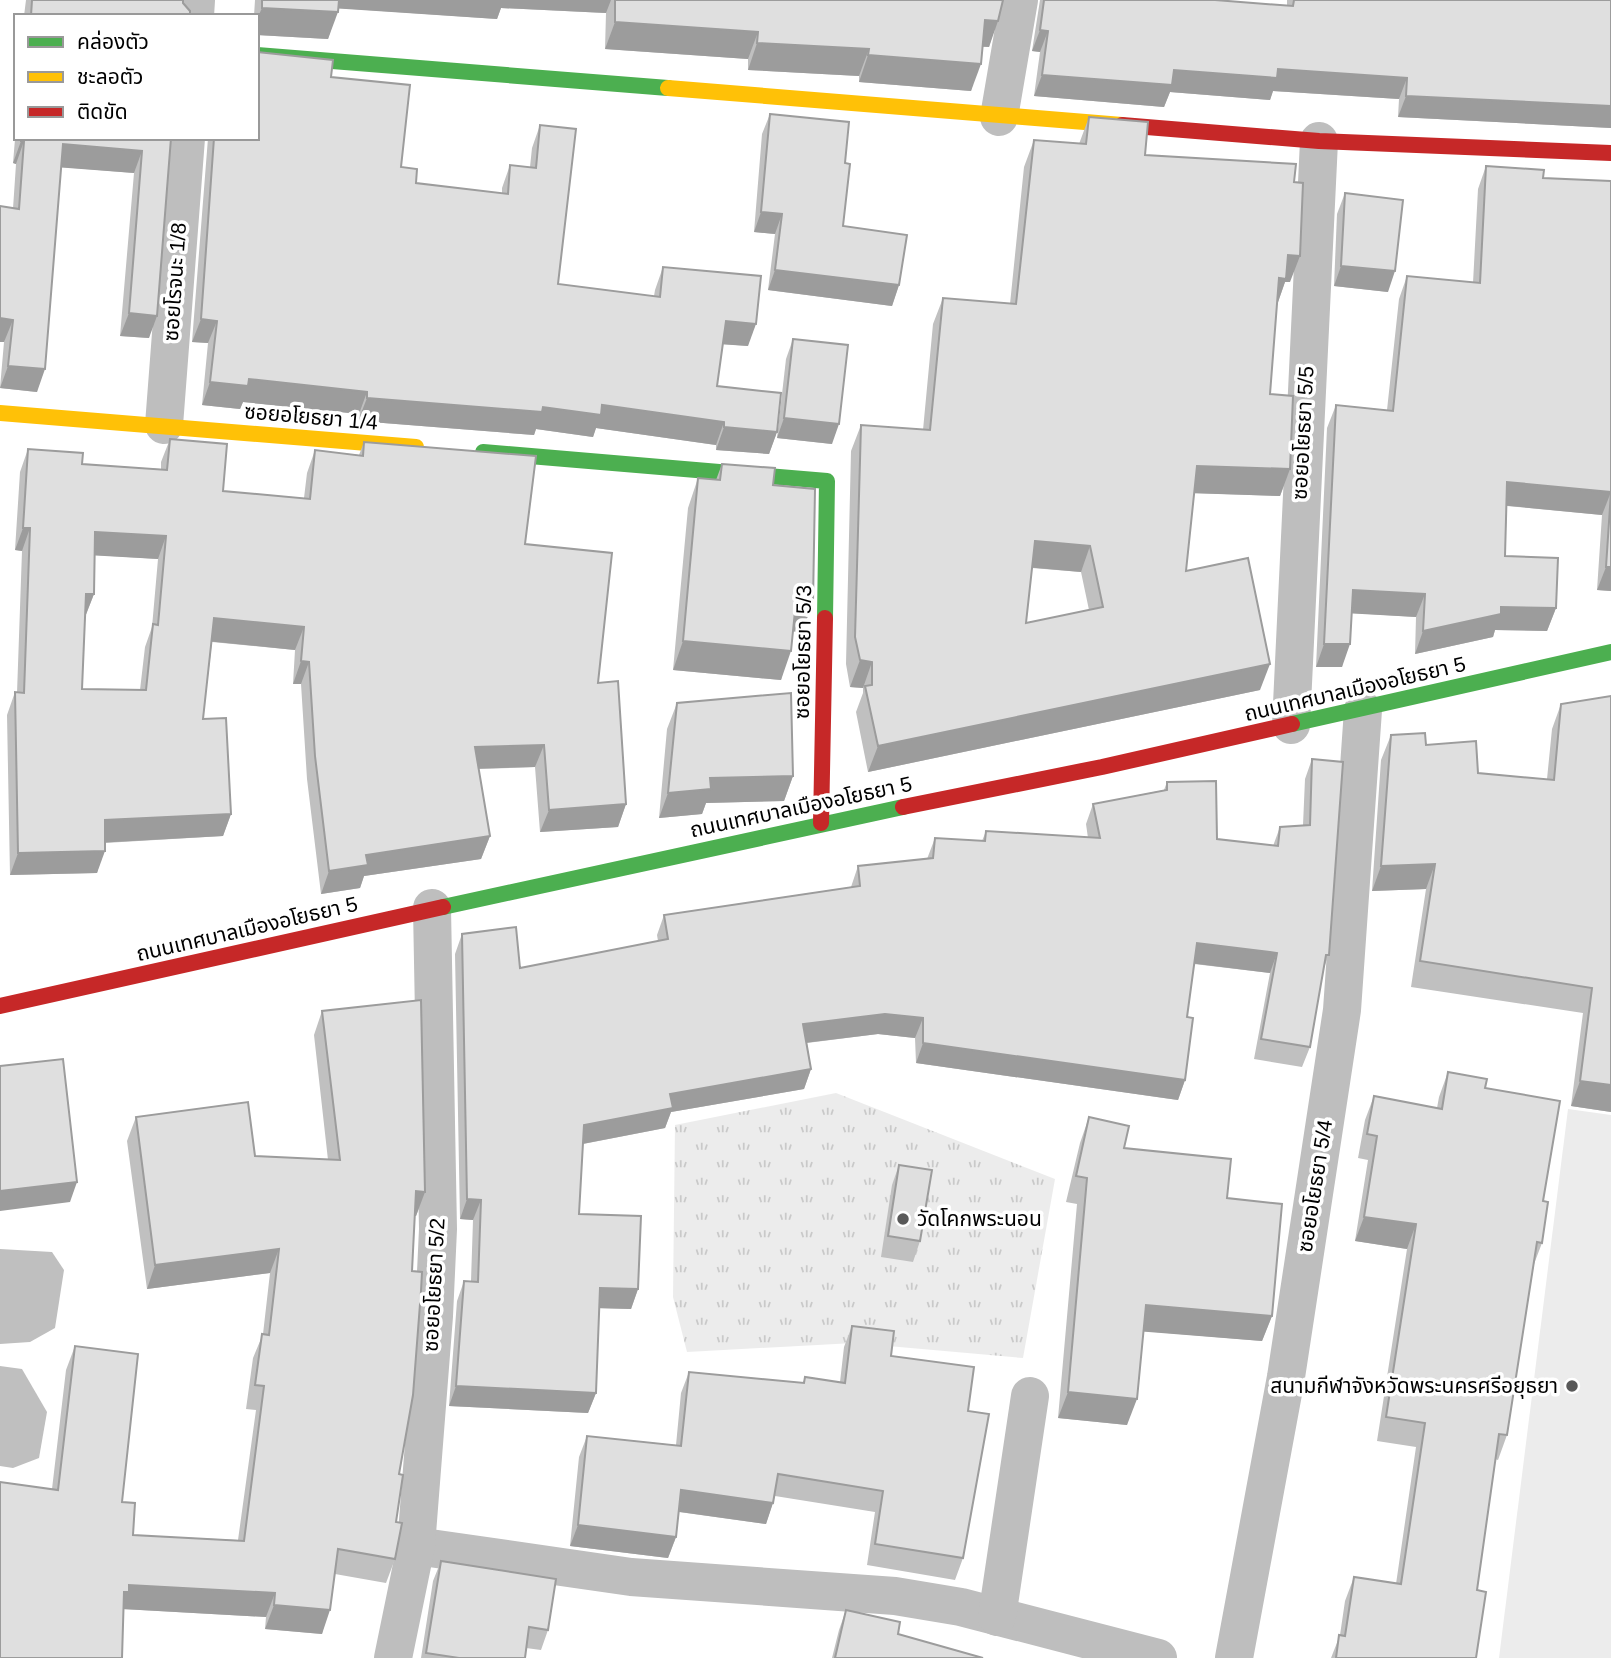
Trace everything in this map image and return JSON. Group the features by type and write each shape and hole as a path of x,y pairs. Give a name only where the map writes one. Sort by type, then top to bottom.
{"street":[{"path":"999,117 1019,0"},
{"path":"259,55 1319,141 1611,153"},
{"name":"ซอยโรจนะ 1/8","path":"164,425 186,140"},
{"name":"ซอยอโยธยา 5/5","path":"1291,725 1319,141"},
{"name":"ซอยอโยธยา 1/4","path":"0,413 427,447"},
{"name":"ซอยอโยธยา 5/3","path":"468,451 827,481 821,823"},
{"name":"ถนนเทศบาลเมืองอโยธยา 5","path":"0,1006 821,823 1102,767 1363,710 1611,652"},
{"name":"ซอยอโยธยา 5/4","path":"1234,1658 1286,1377 1342,1010 1363,710"},
{"name":"ซอยอโยธยา 5/2","path":"393,1658 416,1546 438,1229 432,908"},
{"path":"997,1617 1030,1396"},
{"path":"416,1546 631,1577 895,1597 997,1617 1158,1658"}],"green space":[{"path":"836,1093 1055,1179 1023,1358 854,1343 687,1352 673,1297 675,1125"},
{"name":"สนามกีฬาจังหวัดพระนครศรีอยุธยา","path":"1568,1109 1611,1115 1611,1658 1499,1658"}],"shaded area":[{"path":"0,1249 52,1252 64,1270 55,1328 30,1342 0,1344"},
{"path":"0,1366 22,1369 47,1412 39,1458 13,1468 0,1466"}],"building":[{"path":"32,0 183,0 190,11 190,14 31,14"},
{"path":"262,0 339,0 338,12 262,8"},
{"path":"615,0 1003,0 998,21 985,20 981,64 868,55 869,49 757,43 758,32 615,22"},
{"path":"1044,0 1215,0 1293,6 1294,0 1611,0 1611,106 1406,96 1407,78 1278,69 1277,78 1174,70 1172,85 1042,75 1048,31 1040,30"},
{"path":"259,52 333,60 331,77 410,85 401,167 417,169 416,183 508,194 510,165 536,168 540,125 576,129 558,284 660,297 663,267 761,276 756,324 726,321 717,386 781,393 777,432 724,427 724,422 602,405 601,415 543,407 542,412 367,398 367,392 249,379 248,386 210,382 217,321 201,319 214,140 259,140"},
{"path":"770,114 849,122 845,163 850,164 843,226 907,235 899,285 775,270 782,214 761,212"},
{"path":"1089,117 1148,122 1145,155 1296,164 1294,182 1303,183 1300,256 1288,255 1286,279 1279,278 1270,394 1293,396 1290,469 1197,466 1186,571 1248,558 1270,664 878,746 865,686 872,685 872,662 860,660 855,637 861,425 930,430 943,298 1016,304 1034,140 1086,144","holes":["1035,541 1090,546 1103,607 1026,623"]},
{"path":"171,140 157,316 129,313 142,151 63,144 45,369 8,366 13,320 0,318 0,206 19,209 24,141 21,141"},
{"path":"1486,166 1544,170 1543,178 1611,181 1611,492 1507,482 1505,556 1558,558 1556,608 1501,607 1501,614 1423,631 1425,594 1353,590 1350,644 1324,644 1336,405 1393,411 1407,276 1480,283"},
{"path":"1345,193 1403,200 1395,271 1341,266"},
{"path":"793,339 848,345 839,424 784,418"},
{"path":"170,439 227,444 223,491 310,499 315,450 363,456 364,442 536,456 525,544 612,553 598,683 618,681 626,804 549,810 544,745 475,747 490,836 366,855 368,865 329,871 315,756 309,662 301,661 304,627 214,618 203,719 226,718 231,814 105,820 105,851 18,853 15,692 24,693 30,528 23,528 28,449 83,453 82,464 167,470","holes":["95,532 166,536 158,625 153,624 146,690 82,689 86,594 94,594"]},
{"path":"722,464 775,468 773,485 815,489 813,602 796,601 791,651 683,641 698,478 720,480"},
{"path":"1611,492 1611,567 1606,567"},
{"path":"791,693 793,776 710,778 711,789 668,793 677,703"},
{"path":"1611,696 1611,1085 1580,1081 1592,988 1420,961 1435,864 1381,866 1391,735 1425,733 1426,745 1476,741 1478,773 1554,780 1561,704"},
{"path":"1312,759 1343,762 1329,955 1326,955 1310,1047 1261,1039 1277,953 1197,943 1187,1017 1193,1018 1185,1080 923,1043 923,1018 885,1014 803,1024 811,1069 670,1094 673,1108 584,1125 579,1214 641,1216 638,1289 600,1288 596,1393 456,1386 464,1281 478,1282 481,1200 467,1199 462,934 516,927 520,968 668,939 664,915 860,886 858,866 933,858 935,838 985,841 986,831 1100,838 1093,804 1167,790 1167,782 1216,781 1217,839 1278,846 1280,827 1310,825"},
{"path":"421,1000 425,1192 416,1191 412,1271 422,1272 413,1395 399,1474 403,1475 396,1522 402,1523 395,1559 338,1549 330,1610 274,1605 275,1593 129,1585 129,1592 124,1592 122,1658 0,1658 0,1482 58,1490 75,1346 138,1354 122,1502 135,1503 133,1535 244,1541 264,1386 255,1385 262,1334 269,1335 279,1249 155,1265 136,1117 248,1102 255,1156 340,1160 322,1011"},
{"path":"63,1059 77,1182 0,1191 0,1066"},
{"path":"1448,1072 1487,1079 1485,1088 1560,1101 1543,1201 1548,1202 1542,1243 1537,1242 1507,1435 1499,1434 1477,1590 1486,1592 1476,1658 1336,1658 1339,1635 1345,1636 1354,1577 1401,1584 1425,1423 1386,1417 1416,1224 1364,1217 1377,1136 1367,1134 1374,1096 1442,1109"},
{"path":"1089,1117 1129,1126 1124,1148 1231,1159 1227,1198 1282,1204 1272,1316 1146,1305 1137,1399 1068,1392 1087,1178 1076,1176"},
{"path":"899,1165 932,1170 920,1241 888,1236"},
{"path":"852,1326 894,1331 891,1356 974,1367 968,1411 989,1414 963,1558 875,1544 883,1491 778,1474 773,1503 681,1490 676,1537 578,1525 587,1436 681,1446 689,1372 804,1383 805,1377 845,1383"},
{"path":"441,1561 556,1579 548,1630 529,1627 525,1658 459,1658 426,1653"},
{"path":"846,1610 900,1622 898,1634 983,1658 835,1658"}],"traffic: fast":[{"path":"259,55 668,88"},
{"path":"483,452 827,481 825,618"},
{"path":"1292,724 1611,652"},
{"path":"443,907 903,807"}],"traffic: slow":[{"path":"668,88 1122,125"},
{"path":"0,413 416,447"}],"traffic: jam":[{"path":"1122,125 1319,141 1611,153"},
{"path":"821,823 825,618"},
{"path":"903,807 1102,767 1292,724"},
{"path":"0,1006 443,907"}],"place":[{"name":"วัดโคกพระนอน","path":"903,1219"},
{"name":"สนามกีฬาจังหวัดพระนครศรีอยุธยา","path":"1572,1386"}]}
